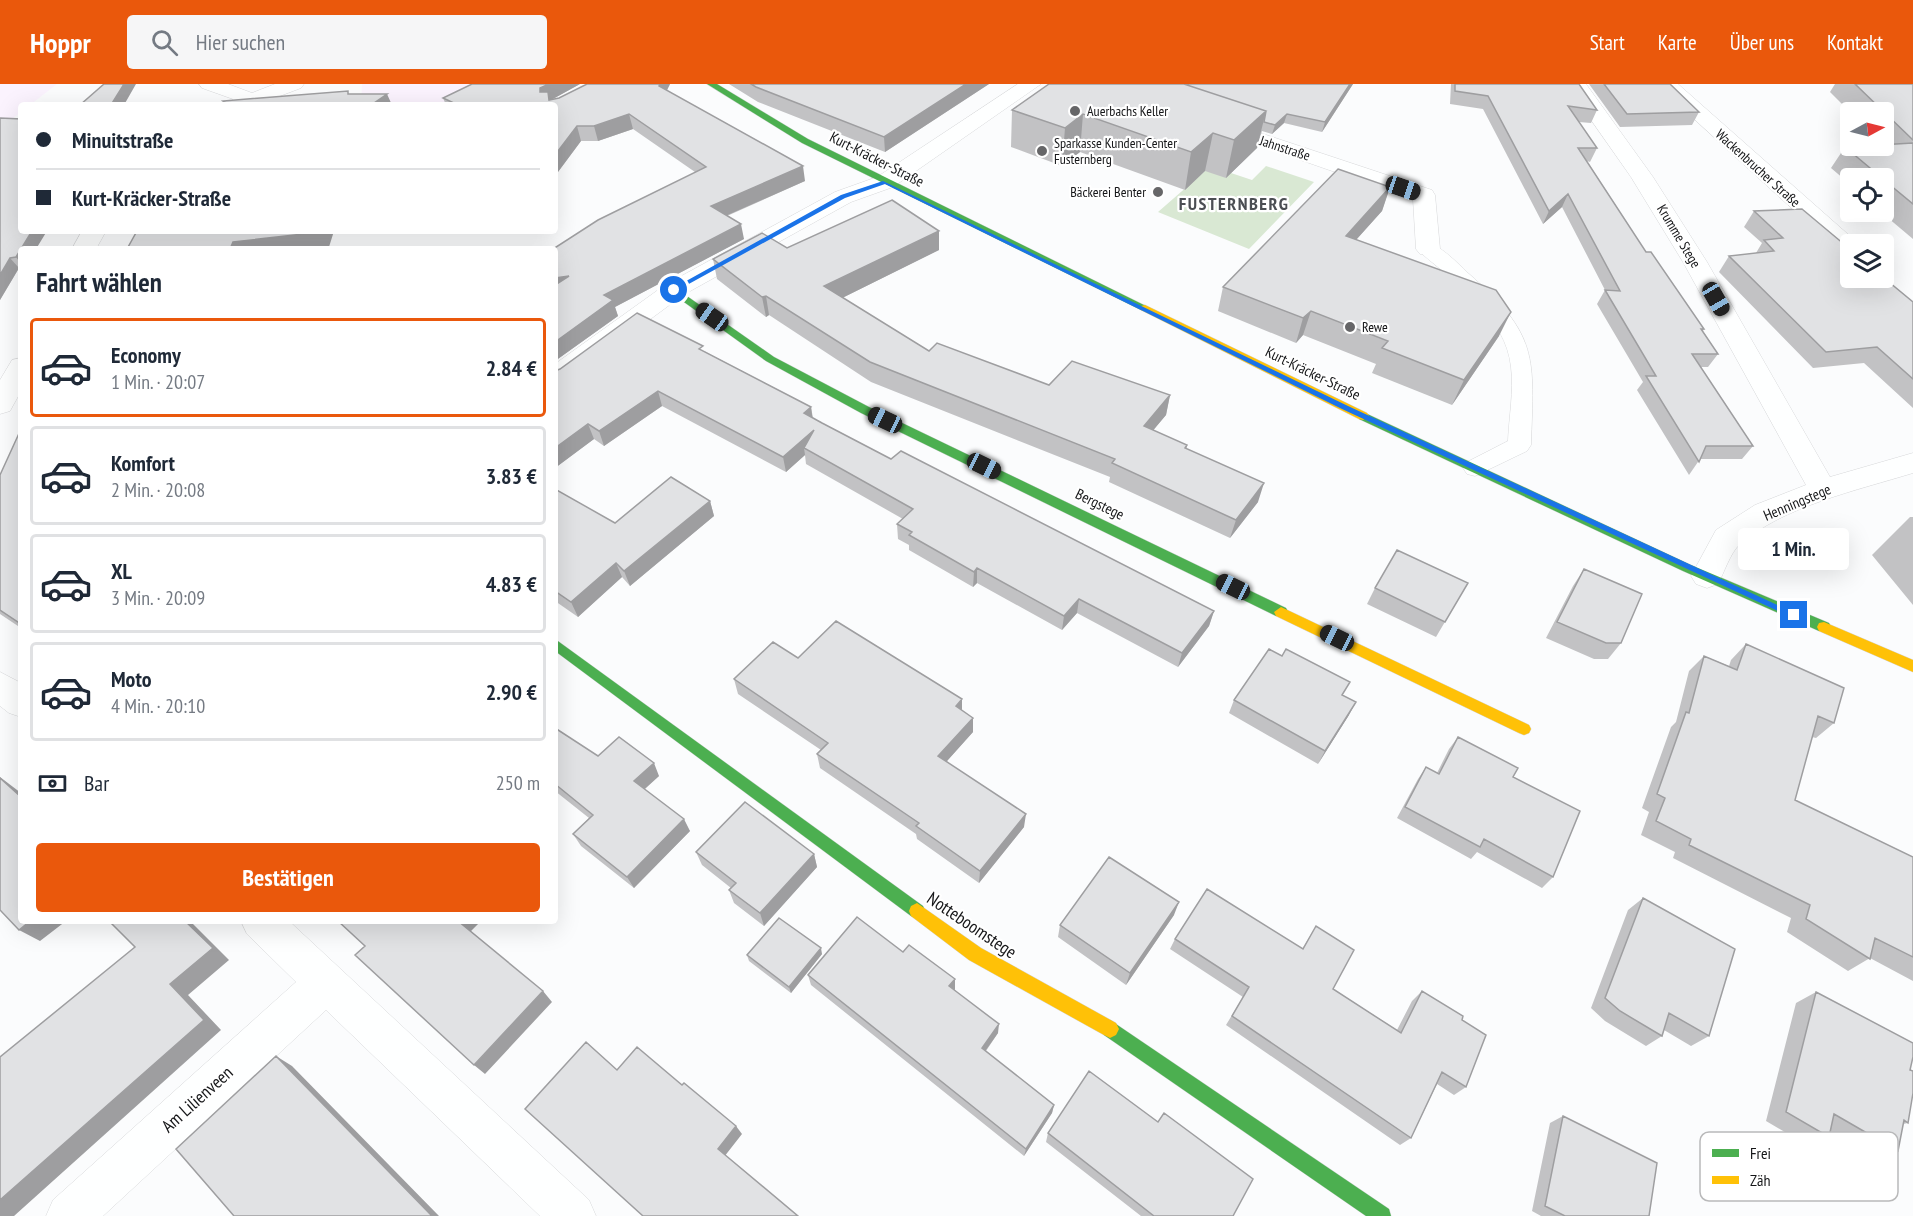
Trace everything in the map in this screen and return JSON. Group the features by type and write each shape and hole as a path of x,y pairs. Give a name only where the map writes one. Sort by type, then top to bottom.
{"street":[{"path":"209,84 244,102 294,84"},
{"name":"Kurt-Kräcker-Straße","path":"711,84 804,141 1335,403 1707,576 1913,666"},
{"path":"558,374 674,290 843,197 885,182 1031,84"},
{"name":"Krumme Stege","path":"1576,84 1642,177 1695,262 1823,490"},
{"name":"Wackenbrucher Straße","path":"1666,84 1840,240"},
{"name":"Jahnstraße","path":"1195,118 1424,195 1428,249"},
{"name":"Bergstege","path":"674,290 770,359 865,410 1524,729"},
{"path":"0,405 18,372"},
{"name":"Henningstege","path":"1707,576 1727,538 1766,513 1823,490 1913,464"},
{"name":"Notteboomstege","path":"558,646 975,954 1125,1036 1382,1216"},
{"path":"0,686 18,701"},
{"path":"264,924 573,1216"},
{"name":"Am Lilienveen","path":"69,1216 326,982"}],"lane":[{"path":"1428,249 1488,303 1514,334 1522,364 1519,445 1475,468"}],"shaded area":[{"path":"0,84 57,84 34,102 18,102 18,114 0,128"},
{"path":"362,84 508,84 469,102 361,102"}],"green space":[{"path":"1266,166 1314,182 1249,249 1158,212 1205,171 1231,173 1252,180"}],"building":[{"path":"104,84 124,84 113,102 83,102"},
{"path":"472,84 549,84 540,88 540,92 548,92 549,100 559,98 587,84 660,84 659,86 803,166 711,206 741,224 604,295 613,300 558,340 558,283 569,276 558,278 558,246 598,220 706,167 629,114 594,126 577,126 558,151 558,102 452,102 443,98"},
{"path":"751,84 966,84 884,137"},
{"path":"1049,84 1184,84 1266,111 1234,140 1213,133 1191,152 1083,114 1065,128 1012,110"},
{"path":"1184,84 1350,84 1325,122 1287,114 1275,125 1264,122 1266,111"},
{"path":"1455,84 1579,84 1597,110 1568,106 1597,148 1578,148 1646,252 1651,252 1704,329 1701,329 1718,354 1692,354 1753,446 1706,446 1699,462 1646,376 1656,376 1605,290 1620,291 1568,194 1549,211 1488,96 1455,91"},
{"path":"1604,84 1670,84 1699,112 1627,114"},
{"path":"1855,84 1913,84 1913,140 1894,122 1894,102 1874,102"},
{"path":"348,91 348,94 387,94 375,102 223,101"},
{"path":"0,118 18,119 18,234 30,234 23,246 18,246 16,257 10,258 0,275"},
{"path":"1913,143 1913,204 1894,188 1894,168 1870,168 1856,156 1894,156 1894,144"},
{"path":"1338,169 1390,187 1346,236 1496,290 1511,312 1464,380 1382,348 1388,341 1311,311 1303,318 1223,287"},
{"path":"892,200 939,231 824,286 929,351 937,343 1049,385 1072,361 1170,395 1144,426 1187,445 1185,448 1264,483 1236,520 1112,463 1115,459 870,362 766,296 762,297 713,259 762,233 787,248"},
{"path":"1802,209 1840,241 1840,288 1894,286 1913,302 1913,379 1877,347 1826,352 1729,256 1774,251 1764,240 1783,238 1754,211"},
{"path":"135,234 303,234 233,242 231,246 129,246"},
{"path":"637,313 703,346 699,349 811,407 804,413 891,459 901,451 1214,611 1182,653 1079,599 1064,616 977,568 974,572 909,535 912,532 897,524 913,509 804,448 814,430 783,457 658,391 599,431 588,424 558,446 558,370"},
{"path":"18,436 18,622 0,610 0,475"},
{"path":"671,477 710,501 624,571 616,563 571,602 558,593 558,491 615,523"},
{"path":"1397,550 1468,583 1445,622 1375,588"},
{"path":"1584,569 1642,594 1621,643 1606,643 1557,622"},
{"path":"836,621 962,699 956,706 973,718 938,756 1026,814 980,871 916,826 919,823 817,754 828,743 734,679 773,642 798,658"},
{"path":"1746,644 1844,688 1834,723 1818,716 1795,800 1913,857 1913,957 1875,938 1870,959 1806,919 1810,905 1689,845 1691,839 1656,821 1665,798 1657,794 1686,712 1689,713 1704,656 1737,670"},
{"path":"1269,649 1282,656 1286,649 1350,682 1342,695 1356,702 1325,751 1234,700"},
{"path":"558,730 598,756 619,737 654,763 634,781 684,819 627,877 573,834 593,815 558,786"},
{"path":"1458,737 1518,768 1513,777 1580,811 1553,877 1484,839 1480,847 1405,807 1426,767 1439,774"},
{"path":"0,778 18,794 18,924 26,924 19,930 0,910"},
{"path":"745,802 814,854 760,913 729,890 736,883 696,852"},
{"path":"1109,857 1179,902 1130,973 1060,925"},
{"path":"1207,889 1303,949 1316,926 1354,950 1333,989 1401,1033 1422,991 1463,1016 1462,1020 1486,1035 1466,1087 1442,1072 1411,1138 1232,1016 1249,987 1175,939"},
{"path":"1643,898 1735,949 1709,1036 1669,1013 1662,1036 1620,1011 1605,998"},
{"path":"857,917 903,952 909,945 955,979 949,986 999,1024 982,1048 1054,1105 1026,1149 808,975"},
{"path":"779,918 821,948 789,987 747,955"},
{"path":"112,924 188,924 213,948 170,984 204,1020 0,1200 0,1057 135,947"},
{"path":"341,924 462,924 543,991 474,1065 355,955 365,946"},
{"path":"1816,992 1913,1043 1910,1070 1913,1071 1913,1093 1908,1123 1904,1120 1898,1151 1898,1132 1865,1132 1834,1114 1830,1132 1820,1132 1786,1112"},
{"path":"586,1042 617,1070 637,1047 682,1085 684,1083 736,1126 718,1149 798,1216 643,1216 525,1109"},
{"path":"276,1056 432,1216 234,1216 176,1149"},
{"path":"1089,1071 1158,1122 1164,1113 1253,1179 1233,1216 1154,1216 1048,1133"},
{"path":"1563,1116 1657,1163 1649,1216 1565,1216 1545,1206"}],"traffic: fast":[{"path":"711,84 805,141 1145,308"},
{"path":"674,290 770,359 865,410 1281,612"},
{"path":"1363,416 1687,568 1824,627"},
{"path":"558,646 917,911"},
{"path":"1110,1029 1382,1216"}],"traffic: slow":[{"path":"1145,308 1363,416"},
{"path":"1281,612 1524,729"},
{"path":"1824,627 1913,666"},
{"path":"917,911 975,954 1110,1029"}],"place":[{"name":"Auerbachs Keller","path":"1075,111"},
{"name":"Sparkasse Kunden-Center Fusternberg","path":"1042,151"},
{"name":"Bäckerei Benter","path":"1158,192"},
{"name":"Rewe","path":"1350,327"}],"district":[{"name":"FUSTERNBERG","path":"1234,203"}],"route":[{"path":"674,290 843,197 885,182 1345,407 1687,568 1794,615"}]}
